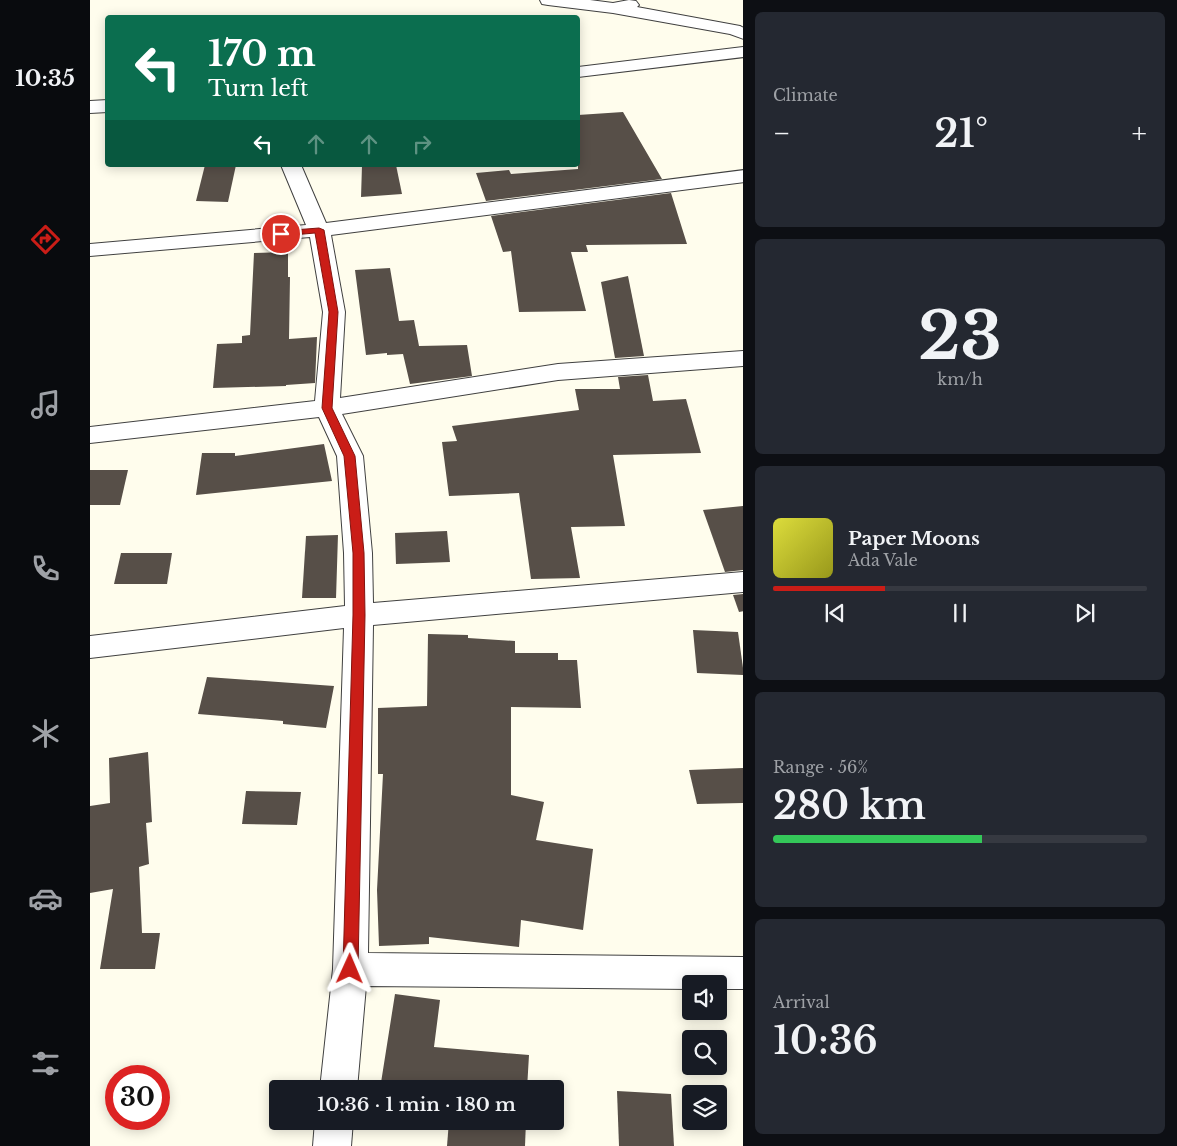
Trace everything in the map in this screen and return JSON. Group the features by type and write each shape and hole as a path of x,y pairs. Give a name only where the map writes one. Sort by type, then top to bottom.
{"street":[{"path":"548,0 613,8 734,30 743,34"},
{"path":"613,8 651,0"},
{"path":"580,72 743,52"},
{"path":"90,107 105,106"},
{"path":"291,167 319,230 334,312 327,408 350,456 358,553 359,615 350,969 339,1080"},
{"path":"90,250 319,230 743,176"},
{"path":"90,435 327,408 558,372 743,358"},
{"path":"90,648 359,615 743,582"},
{"path":"350,969 743,973"},
{"path":"332,1146 333,1130"}],"building":[{"path":"623,112 662,179 486,201 476,173 509,170 511,174 578,169 580,167 580,115"},
{"path":"204,167 236,167 228,202 196,201"},
{"path":"362,167 396,167 402,194 361,197"},
{"path":"671,193 687,244 586,245 588,252 571,252 586,311 519,312 511,251 503,252 491,216"},
{"path":"288,252 288,277 290,277 289,339 317,337 315,383 286,386 213,388 217,344 242,343 242,336 250,335 254,253"},
{"path":"390,268 399,321 414,320 419,346 467,345 472,376 410,384 403,354 366,355 355,270"},
{"path":"628,276 644,356 615,358 601,282"},
{"path":"648,375 653,401 686,399 701,453 613,455 625,526 571,527 580,578 531,579 519,493 449,496 442,442 457,441 452,426 579,410 575,389 620,389 618,377"},
{"path":"324,444 332,481 196,495 202,453 235,453 235,456"},
{"path":"90,470 128,470 120,505 90,505"},
{"path":"743,506 743,570 725,572 703,510"},
{"path":"447,531 450,562 396,564 395,533"},
{"path":"338,535 336,598 302,598 306,536"},
{"path":"121,553 172,553 167,584 114,584"},
{"path":"743,594 743,611 739,612 733,595"},
{"path":"693,630 738,632 743,675 697,673"},
{"path":"428,634 468,635 468,638 515,641 515,653 558,653 558,660 577,660 581,708 511,707 511,795 544,802 536,840 593,849 583,930 521,920 519,947 429,937 429,944 379,946 377,890 383,774 378,774 378,708 427,706"},
{"path":"207,677 334,686 326,728 283,724 283,721 198,714"},
{"path":"148,752 152,822 146,823 149,864 139,867 142,933 160,933 155,969 100,969 113,889 90,893 90,806 110,803 109,758"},
{"path":"743,768 743,803 697,804 689,770"},
{"path":"246,791 301,792 297,825 242,824"},
{"path":"395,994 440,1000 434,1047 529,1055 528,1080 381,1080"},
{"path":"617,1091 671,1094 674,1146 619,1146"},
{"path":"448,1130 526,1130 525,1146 447,1146"}],"route":[{"path":"281,234 319,230 334,312 327,408 350,456 358,553 359,615 350,969"}]}
